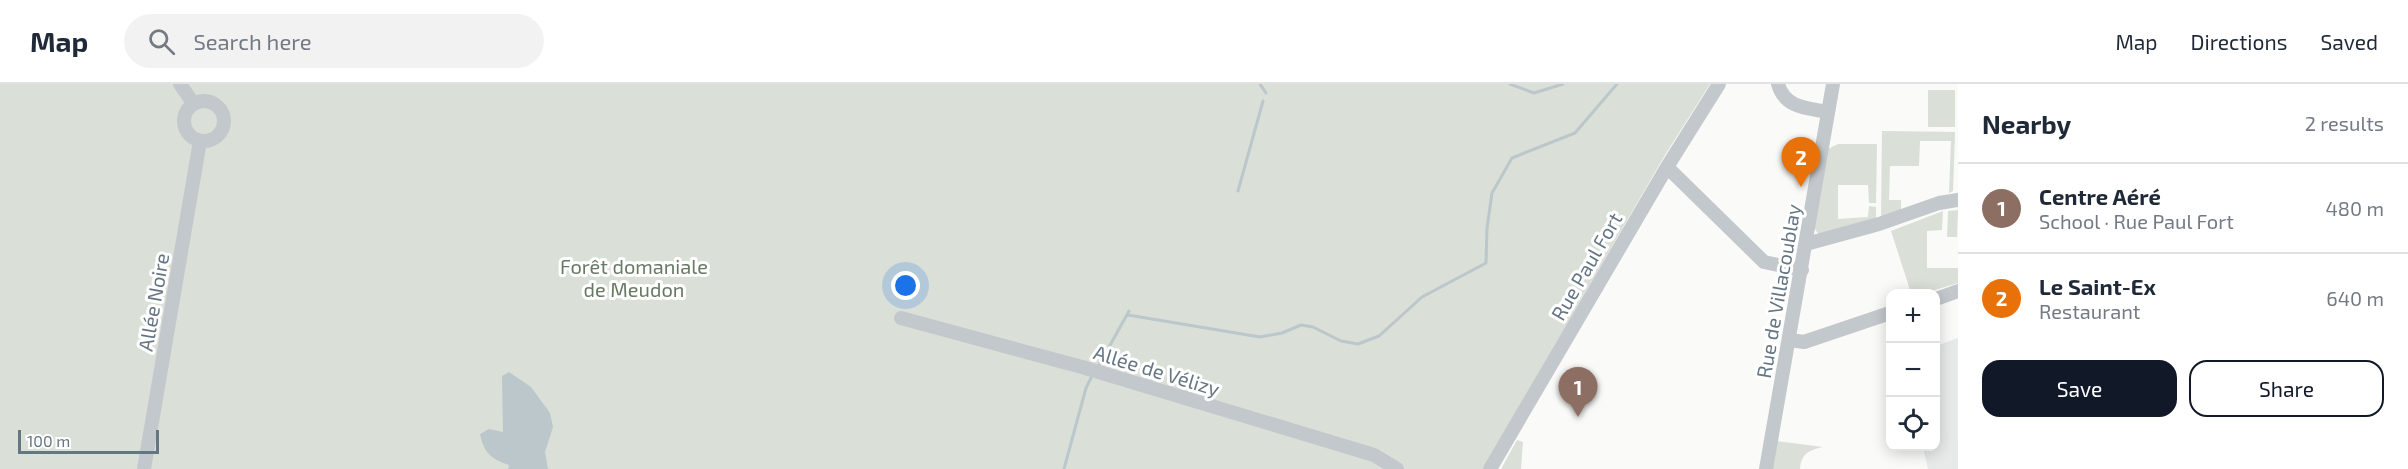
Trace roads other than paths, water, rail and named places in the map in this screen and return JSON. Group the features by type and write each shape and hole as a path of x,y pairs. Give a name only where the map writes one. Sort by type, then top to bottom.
{"street":[{"path":"180,84 194,103"},
{"name":"Rue Paul Fort","path":"1490,469 1667,167 1719,84"},
{"path":"1778,84 1782,95 1790,103 1828,112"},
{"name":"Rue de Villacoublay","path":"1766,469 1833,84"},
{"path":"210,101 223,115 223,127 215,137 200,141 191,136 184,126 185,113 194,103 210,101"},
{"name":"Allée Noire","path":"144,469 200,141"},
{"path":"1667,167 1764,262 1802,270"},
{"path":"1806,244 1869,228 1939,203 1958,200"},
{"path":"1940,296 1958,291"},
{"path":"1790,340 1804,342 1886,314"},
{"name":"Allée de Vélizy","path":"902,318 1082,368 1374,455 1397,469"}],"waterway":[{"path":"1260,84 1266,93"},
{"path":"1510,84 1534,93 1563,84"},
{"path":"1128,315 1260,337 1282,333 1301,325 1313,327 1341,341 1358,344 1379,336 1422,297 1486,263 1487,228 1492,193 1512,158 1575,133 1617,84"},
{"path":"1238,191 1263,101"},
{"path":"1099,365 1129,311"},
{"path":"1064,469 1086,388 1091,378"}],"place":[{"name":"Le Saint-Ex","path":"1801,187"},
{"name":"Centre Aéré","path":"1578,417"}],"park label":[{"name":"Forêt domaniale de Meudon","path":"634,278"}]}
